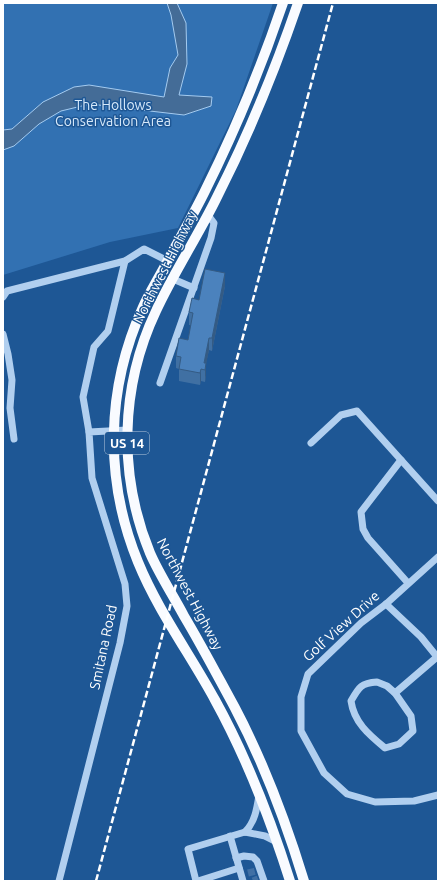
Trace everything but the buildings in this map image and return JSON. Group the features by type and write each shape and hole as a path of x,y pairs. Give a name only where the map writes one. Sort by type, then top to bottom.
{"main road":[{"name":"Northwest Highway","path":"284,3 239,119 203,194 144,304 134,328 125,353 117,388 114,407 113,457 119,502 130,542 138,563 158,602 225,718 259,793 290,881"},
{"name":"Northwest Highway","path":"298,3 273,74 238,155 208,215 156,310 138,358 132,384 127,430 129,478 133,500 144,538 160,573 228,695 251,741 271,786 304,881"}],"street":[{"path":"160,384 213,230 214,223 208,215"},
{"path":"3,297 7,291 125,261 144,249 168,261"},
{"name":"Smitana Road","path":"59,881 120,643 127,606 125,584 120,565 92,478 89,432 83,397 94,348 108,331 125,261"},
{"path":"173,279 194,288"},
{"path":"3,334 12,380 10,408 14,439"},
{"path":"311,443 341,415 357,411 438,501"},
{"path":"89,432 127,430"},
{"path":"401,460 361,512 363,529 368,538 408,583"},
{"name":"Golf View Drive","path":"438,556 386,604 361,623 308,674 301,697 301,731 324,773 347,794 375,802 414,801 438,795"},
{"path":"386,604 421,637 437,658 395,693"},
{"path":"378,682 387,686 395,693 411,716 413,732 399,744 385,748 362,727 353,712 351,700 357,690 367,683 378,682"},
{"path":"245,832 250,827 253,820 259,793"},
{"path":"239,868 197,881 188,849 245,832 266,836 277,842"},
{"path":"230,836 239,868 244,876"},
{"path":"236,858 244,856 253,857 257,861 258,870 262,880"}],"green space":[{"name":"The Hollows Conservation Area","path":"3,3 273,3 236,110 178,228 110,242 3,275"}],"shaded area":[{"path":"167,3 177,3 186,23 187,64 179,95 212,97 211,106 184,115 90,104 61,111 39,124 14,146 3,150 3,130 12,129 43,102 74,87 89,85 164,97 170,68 178,55 171,15"}],"tunnel":[{"path":"248,873 256,871"},
{"path":"253,881 258,879"}],"railway":[{"path":"96,881 333,3"}]}
